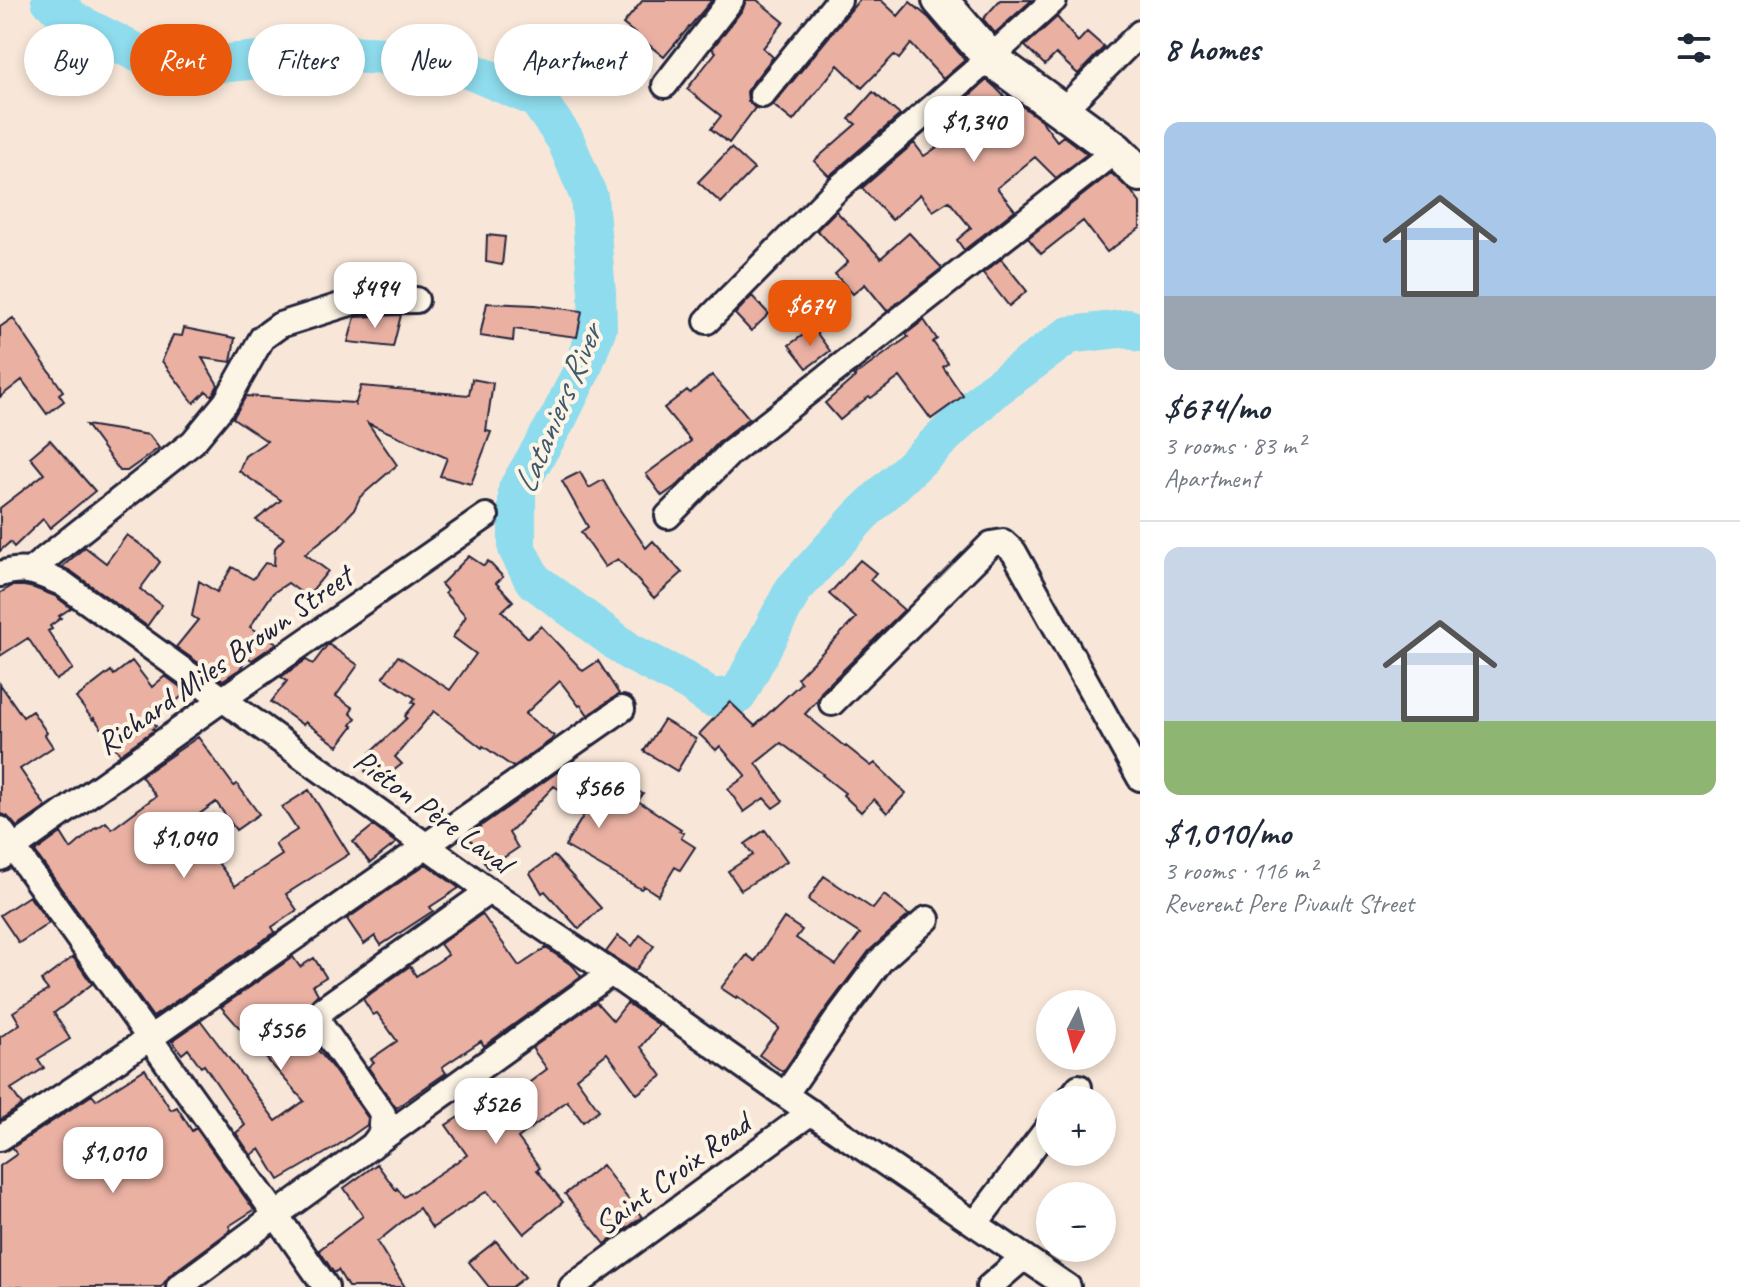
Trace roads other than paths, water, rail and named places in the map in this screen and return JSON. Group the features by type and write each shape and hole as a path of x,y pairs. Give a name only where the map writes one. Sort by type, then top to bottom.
{"main road":[{"path":"940,0 990,58 1116,150 1140,174"}],"street":[{"path":"665,85 731,0"},
{"path":"762,95 839,0"},
{"path":"707,321 837,189 1054,0"},
{"path":"1062,111 1140,33"},
{"path":"668,516 730,453 1116,150"},
{"path":"16,571 193,442 226,402 262,338 280,325 356,301 416,300"},
{"name":"Richard Miles Brown Street","path":"5,845 223,699 486,516"},
{"path":"832,703 991,544 1003,542 1014,552 1140,778"},
{"name":"Piéton Père Laval","path":"16,571 62,583 489,891 1068,1287"},
{"path":"0,1138 150,1038 622,709"},
{"path":"5,845 150,1038 326,1287"},
{"path":"372,1147 381,1134 383,1114 319,1023 322,1010 489,891"},
{"path":"785,1095 881,960 927,919"},
{"path":"179,1287 611,973"},
{"name":"Saint Croix Road","path":"572,1287 811,1112"},
{"path":"975,1224 1036,1143"},
{"path":"989,1287 1024,1257"}],"waterway":[{"name":"Lataniers River","path":"50,0 76,22 169,69 329,53 442,59 537,99 565,139 589,197 598,327 582,370 559,417 517,489 517,549 533,580 630,652 688,682 711,698 738,695 793,590 861,515 991,392 1069,335 1129,328 1140,333"}]}
